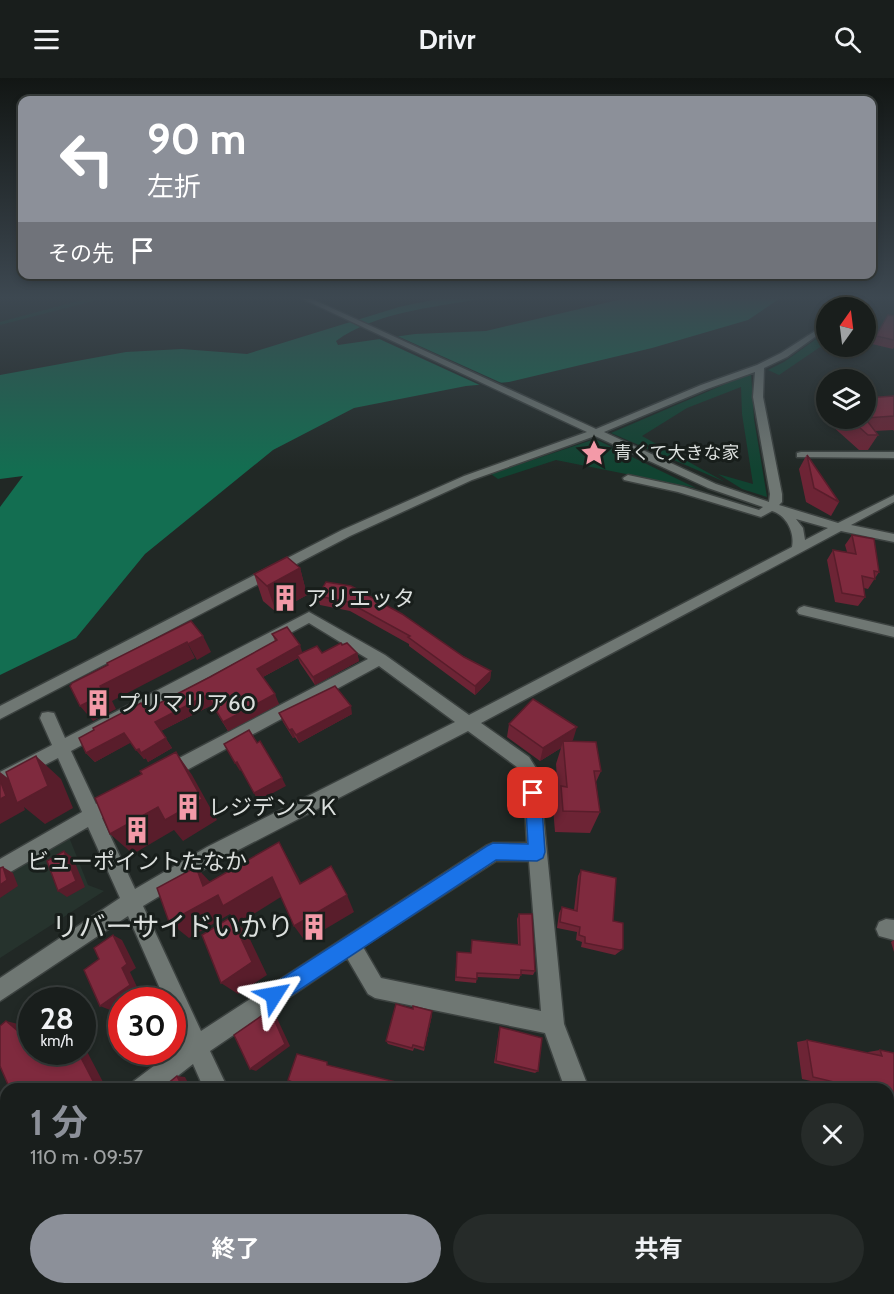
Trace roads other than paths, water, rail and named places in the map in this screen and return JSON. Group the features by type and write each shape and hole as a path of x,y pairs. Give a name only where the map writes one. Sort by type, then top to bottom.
{"street":[{"path":"428,356 771,511 798,528 801,537 798,548"},
{"path":"0,713 346,533 468,478 760,367 783,356"},
{"path":"760,367 758,397 776,494 776,502 771,511"},
{"path":"801,455 894,455"},
{"path":"628,478 839,527 894,536"},
{"path":"0,990 131,902 214,853 894,498"},
{"path":"880,505 874,518 882,529 894,536"},
{"path":"804,611 894,632"},
{"path":"0,780 309,617 380,659 523,762 531,773 553,1024 575,1083"},
{"path":"153,780 380,659"},
{"path":"48,718 213,1083"},
{"path":"0,869 133,791"},
{"path":"150,1083 198,1046 493,852 537,852"},
{"path":"350,944 375,987 553,1024"}],"place":[{"name":"青くて大きな家","path":"594,453"},
{"name":"アリエッタ","path":"285,598"},
{"name":"プリマリア60","path":"98,703"},
{"name":"レジデンスＫ","path":"188,807"},
{"name":"ビューポイントたなか","path":"137,830"},
{"name":"リバーサイドいかり","path":"314,927"}]}
